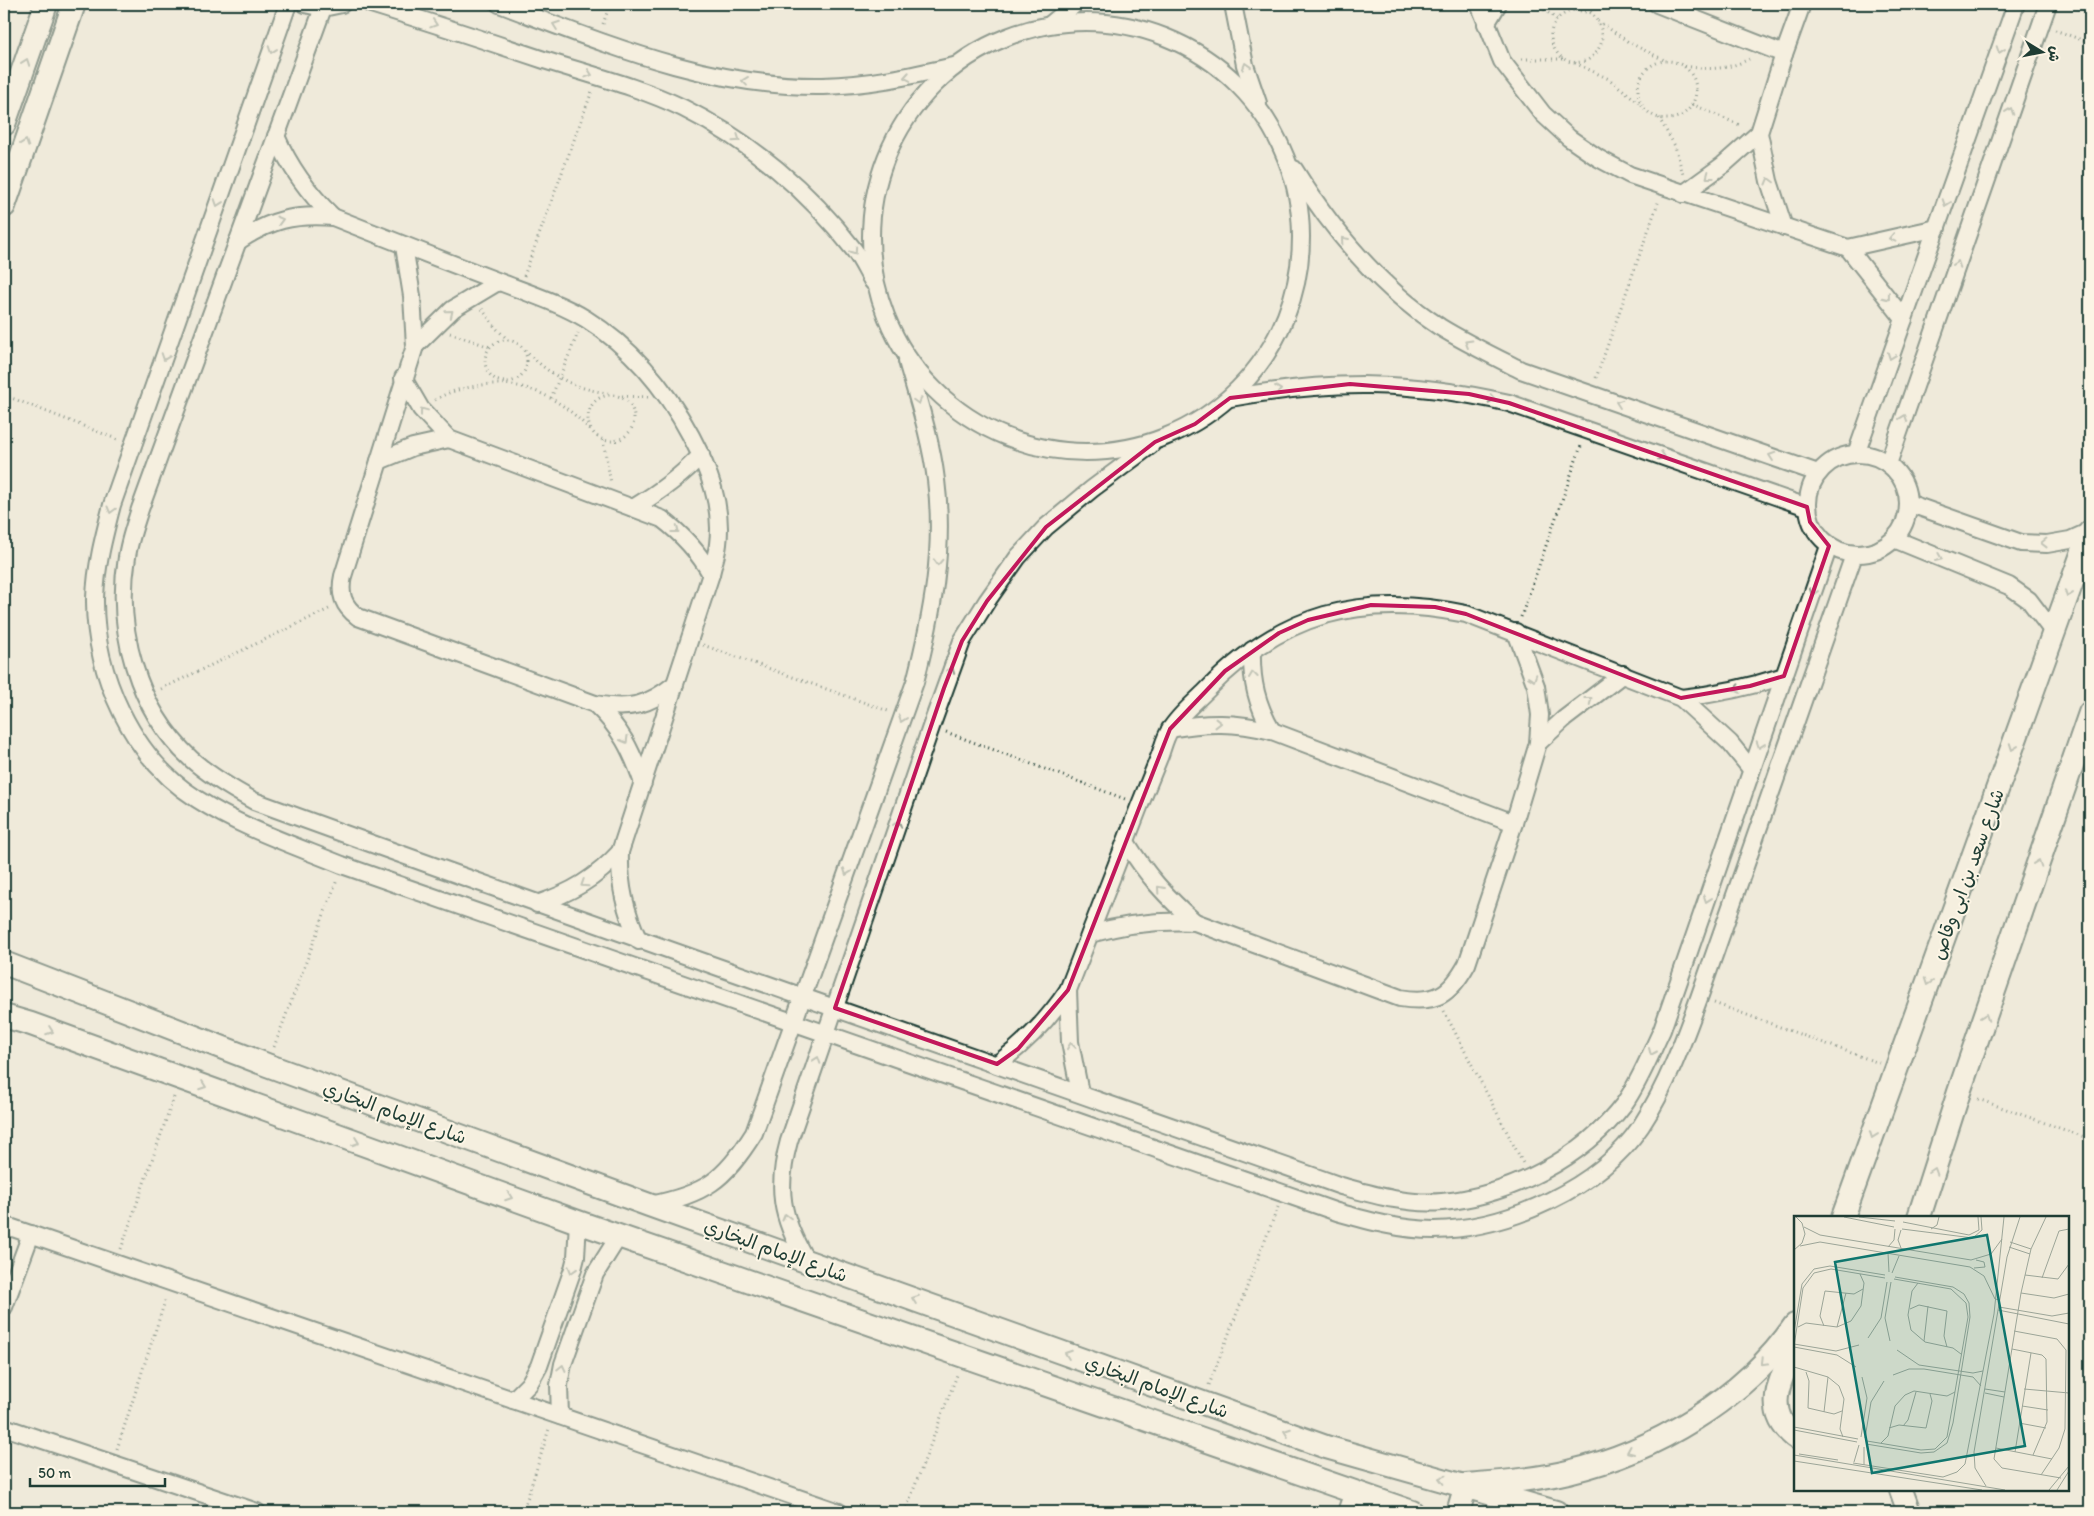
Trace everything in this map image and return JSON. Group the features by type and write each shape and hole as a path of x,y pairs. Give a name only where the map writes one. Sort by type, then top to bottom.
{"street":[{"path":"4,124 46,4"},
{"path":"4,206 74,4"},
{"path":"288,4 112,505 99,558 95,598 98,637 106,675 120,711 140,744 166,773 195,798 228,818 342,865 793,1024 1283,1195 1388,1226 1433,1230 1470,1228 1537,1208 1573,1188 1615,1156 1640,1127 1658,1098 1678,1055 1699,998 1854,555"},
{"path":"305,4 323,8 342,4"},
{"path":"371,4 638,90 683,108 734,137 764,158 829,220 855,251 877,290 905,354 926,427 934,471 939,536 936,583 928,632 915,682 903,716 754,1133 736,1161 712,1184 682,1198 649,1205"},
{"path":"498,4 597,40 694,72 737,80 780,85 824,86 868,83 954,66"},
{"path":"1050,24 1075,4"},
{"path":"1233,4 1245,65 1262,112 1284,153 1336,231 1367,266 1402,297 1439,325 1478,350 1521,370 1591,392 1818,473"},
{"path":"1479,4 1502,61 1543,114 1569,138 1598,158 1622,171 1664,188 1848,248 1937,228"},
{"path":"1486,24 1498,4"},
{"path":"1657,4 1784,54"},
{"path":"1683,194 1722,165 1758,133 1802,4"},
{"path":"1856,454 2016,4"},
{"path":"1888,464 2048,4"},
{"path":"323,8 140,509 127,557 123,604 129,651 145,696 165,729 190,758 220,782 254,801 537,904 1341,1186 1411,1201 1449,1201 1483,1196 1568,1157 1594,1136 1623,1104 1642,1074 1662,1030 1828,546"},
{"path":"877,290 871,240 876,190 892,143 919,101 954,66 1000,40 1025,30 1050,24 1098,22 1146,30 1191,48 1230,76 1262,112"},
{"path":"1758,133 1769,181 1784,227"},
{"path":"276,136 286,159 300,180 315,200 333,217"},
{"path":"806,1260 793,1239 784,1215 781,1190 782,1165 962,641 1018,557 1046,527 1092,489 1155,442 1195,424 1230,398 1265,358 1289,310 1300,258 1299,204 1284,153"},
{"path":"238,242 258,228 282,219 308,215 333,217 519,289 584,318 629,352 666,395 701,455 713,485 719,514 718,545 711,574 620,852 623,898 629,920 639,940"},
{"path":"404,246 412,296 415,346 343,576 340,588 343,602 349,610 358,616 595,704 616,708 638,706 658,698 675,684"},
{"path":"1848,248 1904,319"},
{"path":"415,346 453,310 498,282"},
{"path":"905,354 942,398 989,430 1042,450 1099,453 1155,442"},
{"path":"404,378 421,409 449,439 662,519 681,533 699,554 711,574"},
{"path":"1230,398 1302,387 1350,384 1430,388 1508,403 1807,507"},
{"path":"380,461 413,447 449,439"},
{"path":"1856,454 1873,456 1888,464 1902,481 1908,503 1902,528 1894,539 1883,548 1868,554 1854,555 1840,552 1828,546 1810,522 1807,507 1810,489 1818,473 1829,463 1842,456 1856,454"},
{"path":"633,508 669,485 701,455"},
{"path":"1908,503 2021,542 2047,544 2070,540 2090,531"},
{"name":"شارع سعد بن ابى وقاص","path":"1843,1216 2090,531"},
{"path":"1894,539 2009,586 2029,600 2054,633"},
{"path":"997,1064 1018,1049 1037,1031 1054,1012 1068,990 1170,730 1225,671 1252,650 1308,620 1339,611 1403,604 1435,607 1466,614 1681,698 1730,743 1751,769"},
{"path":"1090,934 1142,922 1195,922 1400,998 1419,1001 1437,997 1456,984 1467,964 1514,823 1538,743 1540,714 1536,686 1516,632"},
{"path":"1252,650 1251,672 1255,692 1262,712 1272,731"},
{"path":"1538,743 1564,719 1623,674"},
{"path":"1681,698 1716,694 1784,676"},
{"path":"595,704 614,722 626,741 643,783"},
{"path":"1919,1216 1959,1092 2090,713"},
{"path":"1170,730 1195,724 1221,723 1247,725 1272,731 1514,823"},
{"path":"1126,842 1145,872 1168,899 1195,922"},
{"path":"537,904 561,897 583,885 603,870 620,852"},
{"name":"شارع الإمام البخاري","path":"4,963 267,1065 649,1205 1326,1446 1403,1470 1466,1485 1556,1512"},
{"path":"1068,990 1070,1042 1080,1094"},
{"name":"شارع الإمام البخاري","path":"4,1016 31,1024 578,1222 964,1356 1350,1502 1412,1512"},
{"path":"513,1400 529,1384 539,1366 573,1269 576,1257 578,1222"},
{"path":"4,1225 839,1512"},
{"path":"4,1306 31,1234"},
{"path":"557,1415 562,1364 595,1274 619,1236"},
{"path":"1458,1512 1466,1485 1518,1481 1568,1472 1617,1457 1663,1436 1707,1410 1747,1378 1783,1342 1794,1326"},
{"path":"1794,1348 1775,1401 1778,1416 1785,1429 1794,1436"},
{"path":"4,1427 112,1463 227,1508 257,1512"},
{"path":"1901,1491 1909,1512"}],"path":[{"path":"597,40 610,4"},
{"path":"1536,4 1557,19"},
{"path":"1570,62 1586,61 1598,50 1603,35 1597,20 1584,4"},
{"path":"1592,13 1575,10 1567,12 1557,19 1551,29 1550,37 1556,52 1570,62 1609,79 1626,91 1652,115 1659,118 1674,118 1681,115 1692,104 1695,96 1694,79 1683,66"},
{"path":"1597,20 1630,42 1666,61 1704,70 1726,67 1747,60 1766,47"},
{"path":"2040,25 2090,43"},
{"path":"1502,61 1523,58 1565,59"},
{"path":"1642,105 1638,88 1640,80 1650,66 1666,61"},
{"path":"519,289 597,77"},
{"path":"1692,104 1758,133"},
{"path":"1659,118 1668,131 1681,161 1683,194"},
{"path":"1591,392 1664,188"},
{"path":"476,294 483,312 494,327 509,340 523,348 546,370 558,378 593,391 619,396 646,397 666,395"},
{"path":"551,398 584,318"},
{"path":"433,327 490,347"},
{"path":"509,340 502,340 490,347 485,361 486,368 495,380 535,390 551,398 566,407 603,440 619,440 631,430 634,422 631,406 619,396"},
{"path":"421,409 439,397 459,389 509,382 522,376 527,362 523,348"},
{"path":"591,431 588,415 590,407 596,400 611,394"},
{"path":"4,395 134,446"},
{"path":"1516,632 1587,429"},
{"path":"603,440 610,470 611,499"},
{"path":"145,696 343,602"},
{"path":"689,640 903,716"},
{"path":"931,727 1140,805"},
{"path":"267,1065 342,865"},
{"path":"1437,997 1530,1176"},
{"path":"1699,998 1896,1069"},
{"path":"116,1264 181,1078"},
{"path":"1959,1092 2090,1139"},
{"path":"1202,1402 1283,1195"},
{"path":"112,1463 171,1282"},
{"path":"905,1512 964,1356"},
{"path":"523,1512 557,1415"}],"highlighted area":[{"path":"1350,384 1469,394 1509,403 1807,507 1810,522 1829,546 1784,676 1750,686 1681,698 1466,614 1435,607 1371,605 1308,620 1279,633 1225,671 1170,729 1068,990 1018,1049 997,1064 835,1008 944,688 962,641 987,601 1046,527 1155,442 1195,424 1230,398"}]}
